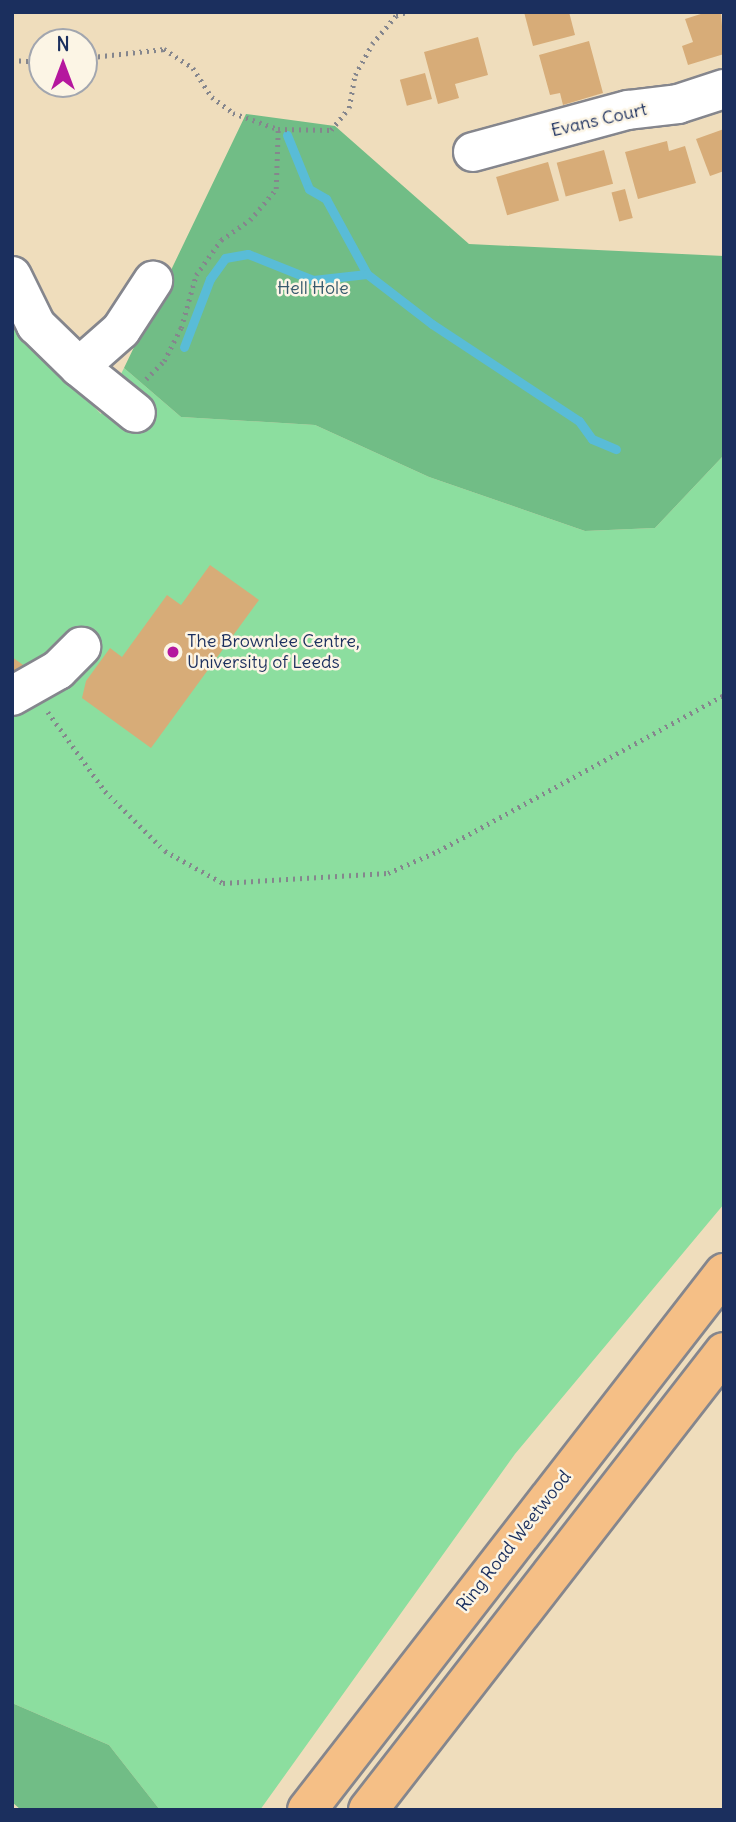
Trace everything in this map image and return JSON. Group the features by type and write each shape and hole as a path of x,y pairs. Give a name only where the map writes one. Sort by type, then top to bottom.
{"highway":[{"name":"Ring Road Weetwood","path":"307,1810 724,1273"},
{"path":"368,1810 724,1352"}],"street":[{"name":"Evans Court","path":"473,152 628,110 678,104 724,89"},
{"path":"12,276 36,325 79,368 130,408"},
{"path":"79,368 121,330 153,281"},
{"path":"23,692 81,647"}],"path":[{"path":"98,56 164,49 193,68 212,97 233,113 278,129 331,130 349,108 355,75 372,44 396,15 407,12"},
{"path":"130,408 164,361 181,328 196,275 221,240 250,220 276,189 278,129"},
{"path":"23,692 57,727 105,791 165,851 223,883 388,873 438,851 724,695"}],"green space":[{"name":"Hell Hole","path":"246,114 335,126 469,244 724,256 724,455 655,528 585,531 429,477 315,425 181,417 124,368"},
{"path":"12,313 23,333 101,414 124,368 181,417 315,425 429,477 585,531 655,528 724,455 724,1204 515,1454 260,1810 160,1810 109,1745 12,1703"},
{"path":"12,1703 109,1745 160,1810 21,1810 12,1802"}],"building":[{"path":"524,12 569,12 575,35 533,46"},
{"path":"707,12 721,12 724,54 688,65 682,46 693,42 685,19"},
{"path":"478,37 488,75 455,84 459,98 438,104 424,52"},
{"path":"589,41 603,93 563,105 560,93 550,95 539,55"},
{"path":"425,73 432,99 407,106 400,80"},
{"path":"724,129 724,171 710,176 696,139"},
{"path":"667,141 669,151 685,146 696,183 638,199 625,152"},
{"path":"604,150 613,184 566,196 557,163"},
{"path":"548,162 559,200 507,215 496,177"},
{"path":"625,189 633,218 619,222 611,193"},
{"name":"The Brownlee Centre, University of Leeds","path":"210,565 259,600 151,748 82,698 86,681 110,648 122,657 167,595 181,605"},
{"path":"12,657 33,672 27,681 12,671"}],"waterway":[{"path":"287,135 309,189 326,199 367,274"},
{"path":"184,347 210,279 225,258 248,254 313,280 367,274 432,324 579,421 592,439 616,449"}],"place":[{"name":"The Brownlee Centre, University of Leeds","path":"173,652"}]}
